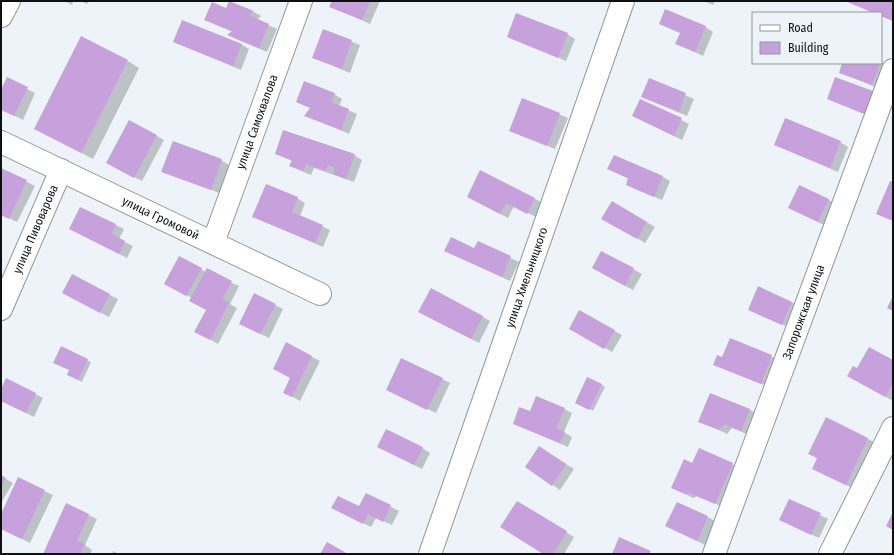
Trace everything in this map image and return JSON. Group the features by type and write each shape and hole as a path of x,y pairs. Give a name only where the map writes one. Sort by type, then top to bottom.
{"street":[{"path":"1,16 9,1"},
{"name":"улица Самохвалова","path":"213,243 301,1"},
{"name":"улица Хмельницкого","path":"430,554 623,1"},
{"name":"Запорожская улица","path":"714,554 893,70"},
{"name":"улица Громовой","path":"1,142 320,294"},
{"name":"улица Пивоварова","path":"1,309 60,170"},
{"path":"830,554 893,428"}],"building":[{"path":"229,1 254,11 249,15 269,24 259,48 227,35 232,31 204,20 212,2 226,8"},
{"path":"332,1 370,1 362,20 329,7"},
{"path":"845,1 893,1 893,21 882,16 882,12 872,12"},
{"path":"665,9 706,26 695,52 675,44 680,33 659,24"},
{"path":"516,13 568,33 558,58 507,37"},
{"path":"182,20 242,44 233,66 173,42"},
{"path":"323,29 352,40 342,69 312,58"},
{"path":"81,36 128,60 81,153 34,129"},
{"path":"842,64 880,64 872,85 839,73"},
{"path":"7,77 28,87 14,116 1,110 1,90"},
{"path":"835,77 873,91 864,114 827,99"},
{"path":"649,78 686,93 679,112 641,97"},
{"path":"304,81 335,93 331,102 349,109 341,130 304,116 310,108 296,102"},
{"path":"522,98 560,113 547,146 509,131"},
{"path":"640,99 682,118 674,136 632,116"},
{"path":"785,118 841,141 830,168 774,145"},
{"path":"129,120 157,135 134,178 106,163"},
{"path":"283,130 355,154 346,179 333,174 335,168 328,165 326,171 306,164 303,171 289,166 292,160 275,154"},
{"path":"173,141 222,159 211,190 161,172"},
{"path":"614,155 663,176 654,197 626,185 628,178 607,169"},
{"path":"1,168 27,180 9,219 1,215"},
{"path":"480,170 535,198 527,214 506,203 500,214 467,197"},
{"path":"890,181 893,182 893,221 876,214"},
{"path":"266,184 298,197 292,212 323,225 315,243 252,217"},
{"path":"799,185 829,199 818,222 788,208"},
{"path":"612,201 647,222 637,239 601,219"},
{"path":"80,207 116,224 112,234 125,241 119,254 69,229"},
{"path":"451,237 474,248 478,241 511,256 502,277 444,251"},
{"path":"601,251 634,268 625,286 592,268"},
{"path":"179,256 202,268 186,296 164,284"},
{"path":"207,268 232,281 222,299 229,303 210,340 194,332 206,310 189,301"},
{"path":"72,274 110,294 100,313 62,293"},
{"path":"758,286 792,302 782,325 748,310"},
{"path":"431,288 483,316 471,339 418,312"},
{"path":"254,293 276,304 260,334 239,324"},
{"path":"893,296 893,311 887,308"},
{"path":"579,310 615,330 604,349 569,329"},
{"path":"730,338 772,355 761,384 713,365 717,355 722,357"},
{"path":"286,342 312,356 292,397 283,393 290,378 273,369"},
{"path":"61,346 88,359 78,380 67,375 69,370 53,363"},
{"path":"869,347 893,360 893,382 885,397 847,376 853,366 857,368"},
{"path":"401,358 443,378 427,410 386,390"},
{"path":"587,377 602,384 589,410 575,403"},
{"path":"6,378 36,393 26,413 1,401 1,389"},
{"path":"710,393 750,409 741,431 724,424 719,430 698,422"},
{"path":"536,396 565,408 556,428 565,432 560,443 513,424 519,407 530,411"},
{"path":"826,417 868,438 846,485 812,469 817,458 808,454"},
{"path":"386,429 423,447 414,465 377,447"},
{"path":"539,446 566,464 552,486 525,467"},
{"path":"699,448 733,463 715,504 689,493 685,494 671,488 684,459 692,463"},
{"path":"1,475 6,478 1,486"},
{"path":"18,477 45,490 22,539 1,529 1,514"},
{"path":"366,493 391,505 383,522 368,514 363,524 331,508 338,496 359,506"},
{"path":"789,499 821,513 811,535 779,520"},
{"path":"517,501 567,531 553,554 543,554 500,527"},
{"path":"677,502 708,516 697,541 665,526"},
{"path":"66,503 89,514 77,540 85,544 80,554 43,554"},
{"path":"893,512 893,530 886,526"},
{"path":"619,537 651,551 649,554 612,554"},
{"path":"327,542 348,554 320,554"}]}
